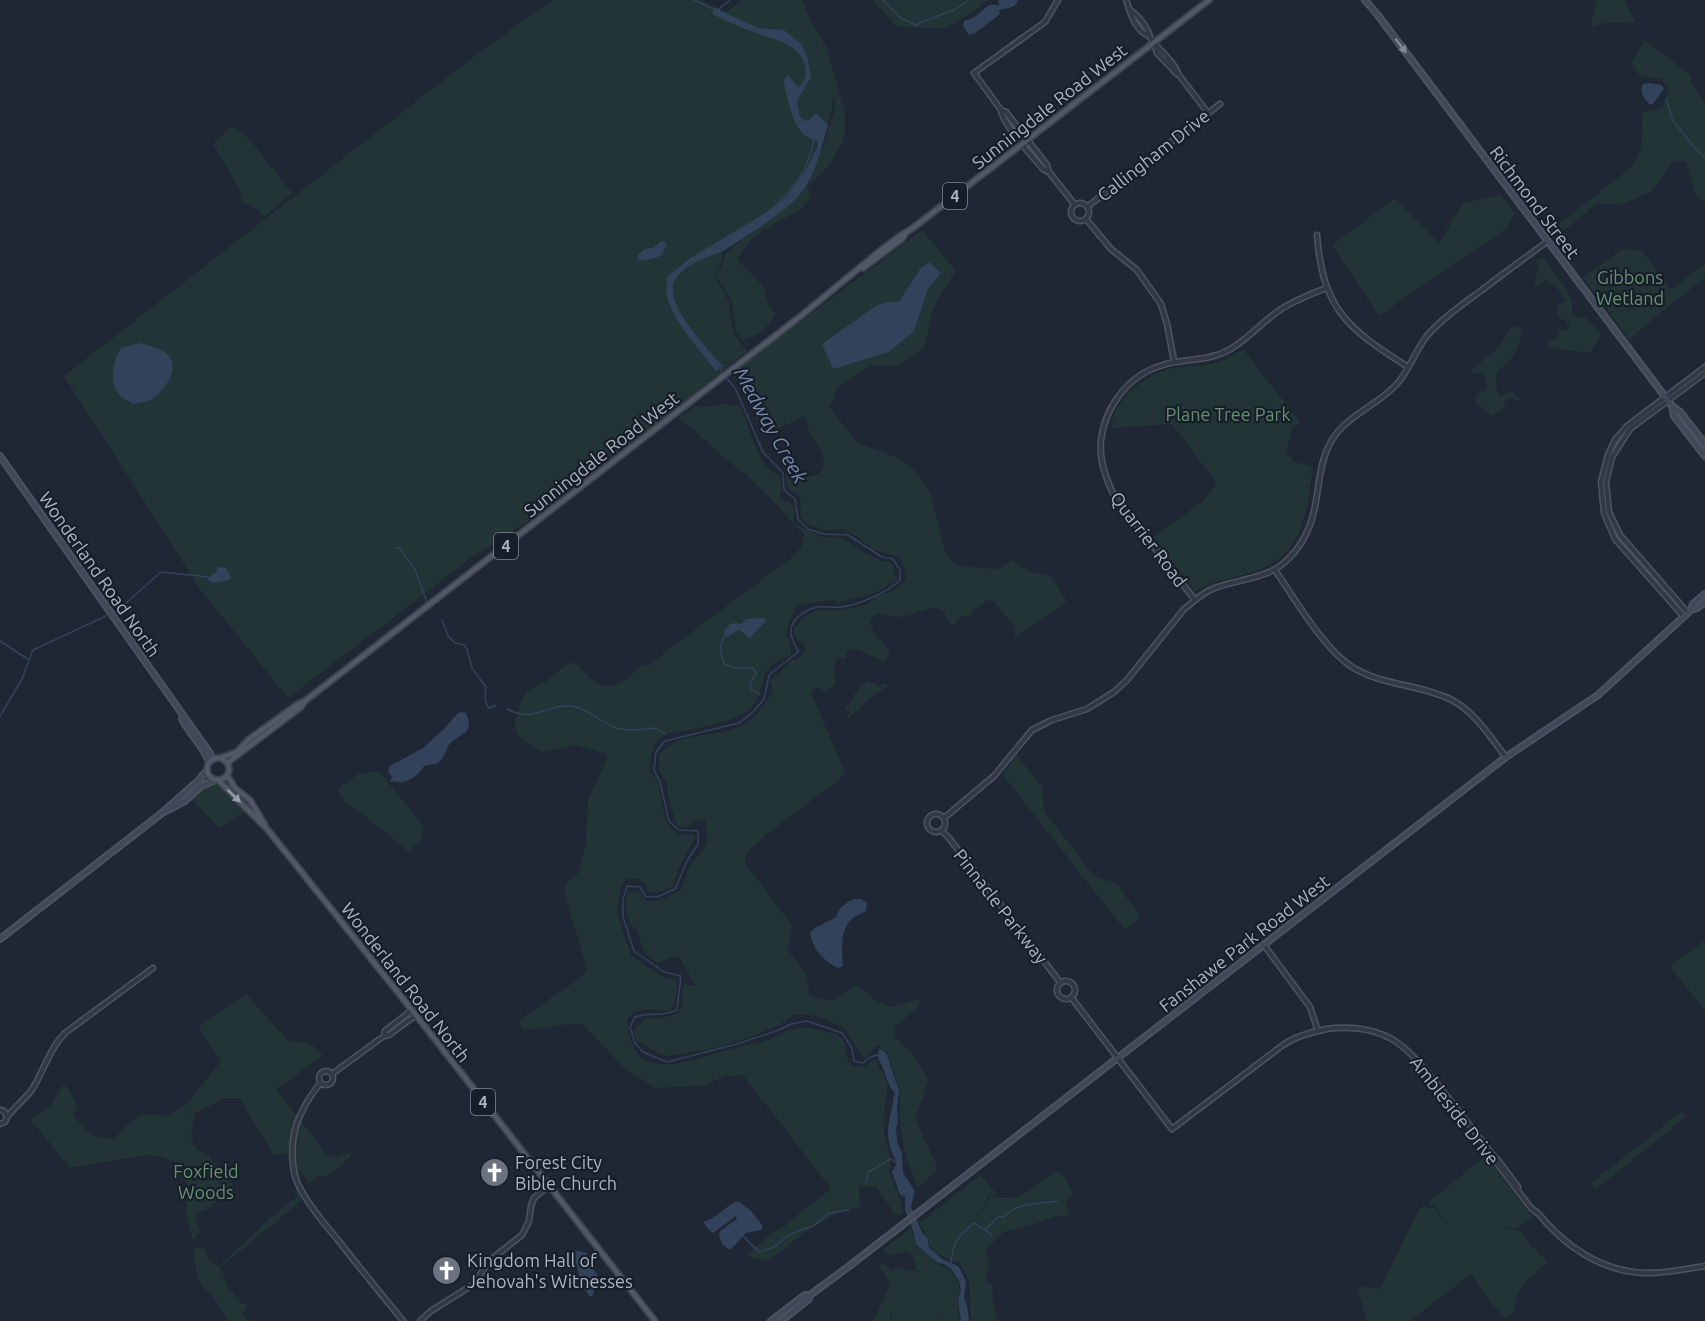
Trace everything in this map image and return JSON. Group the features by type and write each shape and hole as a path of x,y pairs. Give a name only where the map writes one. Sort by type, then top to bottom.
{"main road":[{"name":"Sunningdale Road West","path":"217,758 237,752 248,740 305,701 1209,0"},
{"name":"Richmond Street","path":"1366,0 1672,406 1680,412 1705,444"},
{"name":"Richmond Street","path":"1672,406 1674,416 1705,456"},
{"name":"Wonderland Road North","path":"0,456 177,708 217,758"},
{"name":"Fanshawe Park Road West","path":"781,1321 809,1299 810,1295 1506,757 1598,695 1688,613 1705,594"},
{"name":"Fanshawe Park Road West","path":"1688,613 1705,602"},
{"name":"Sunningdale Road West","path":"227,763 301,707 305,701"},
{"name":"Wonderland Road North","path":"177,708 185,725 205,750 209,762"},
{"name":"4","path":"209,762 217,758"},
{"path":"162,813 185,801 201,786 227,775 229,769 227,763 217,758"},
{"path":"0,939 162,813 199,780 207,770 209,762"},
{"name":"4","path":"207,770 211,778 217,780"},
{"name":"Wonderland Road North","path":"227,775 235,788 257,809 268,830"},
{"name":"Wonderland Road North","path":"217,780 268,830 655,1321"},
{"name":"Fanshawe Park Road West","path":"771,1321 805,1295 810,1295"}],"street":[{"path":"1058,0 1045,22 974,74 1001,110 1006,112 1028,140 1075,205"},
{"path":"1126,0 1129,9 1148,31 1157,53 1179,75 1208,113"},
{"name":"Callingham Drive","path":"1087,207 1220,104"},
{"path":"1001,110 1001,115 1022,144 1042,169 1049,172"},
{"path":"1081,203 1087,207 1089,213 1086,219 1079,221 1073,218 1071,213 1075,205 1081,203"},
{"path":"1086,219 1111,249 1137,270 1161,304 1174,362"},
{"path":"1317,235 1319,261 1326,288 1345,320 1364,337 1408,367"},
{"path":"944,818 994,776 1032,730 1052,720 1087,709 1114,692 1127,680 1184,609 1195,600 1217,588 1259,577 1275,570 1289,559 1307,532 1322,466 1333,438 1351,420 1397,384 1426,338 1454,311 1548,241"},
{"name":"Quarrier Road","path":"1195,600 1115,497 1108,483 1103,470 1101,441 1109,411 1122,392 1146,372 1158,366 1214,357 1225,352 1279,310 1326,288"},
{"path":"1688,613 1620,535 1609,512 1606,482 1612,457 1630,429 1705,367"},
{"path":"1667,399 1705,373"},
{"path":"1275,570 1337,656 1364,673 1454,701 1477,720 1506,757"},
{"path":"936,813 944,818 945,823 941,830 936,832 927,826 927,820 931,815 936,813"},
{"name":"Pinnacle Parkway","path":"941,830 1060,982"},
{"path":"1264,945 1310,1007 1318,1031"},
{"path":"0,1125 32,1089 61,1036 153,968"},
{"path":"1066,980 1074,985 1075,991 1071,997 1064,999 1058,996 1056,988 1060,982 1066,980"},
{"path":"1071,997 1118,1058"},
{"path":"332,1074 384,1036 389,1035 414,1013"},
{"name":"Ambleside Drive","path":"1118,1058 1172,1129 1297,1037 1336,1028 1358,1028 1389,1038 1412,1054 1446,1094 1531,1208 1565,1242 1587,1256 1615,1268 1646,1273 1705,1266"},
{"path":"320,1083 318,1078 321,1072 326,1070 332,1074"},
{"path":"320,1083 329,1084 333,1078 332,1074"},
{"path":"320,1083 306,1101 298,1118 292,1146 294,1175 316,1213 403,1321"},
{"path":"7,1117 1,1110 14,1107"},
{"path":"420,1321 431,1311 474,1284 489,1261 522,1235 530,1221 534,1198 548,1186"}],"green space":[{"path":"552,0 700,0 727,12 742,0 802,0 826,46 845,112 845,135 842,144 830,164 807,188 811,196 807,202 794,213 754,237 737,259 763,286 769,306 776,314 762,331 742,340 736,332 732,301 716,275 726,253 796,195 823,147 834,112 835,96 821,148 795,194 722,253 721,263 715,276 729,302 733,333 747,351 567,496 471,558 288,698 200,589 64,376 468,61"},
{"path":"873,0 986,0 974,11 946,28 897,27"},
{"path":"1597,0 1625,0 1635,22 1605,23 1592,27"},
{"name":"Gibbons Wetland","path":"1645,41 1691,75 1691,83 1705,102 1705,202 1695,193 1686,161 1673,162 1652,191 1620,205 1596,204 1552,238 1548,232 1632,167 1641,148 1643,112 1662,108 1669,88 1661,79 1640,76 1631,62"},
{"path":"233,126 250,140 292,193 264,217 252,205 242,203 239,189 213,144"},
{"path":"1500,195 1515,213 1506,229 1379,316 1332,245 1395,198 1439,243 1463,203"},
{"path":"922,230 956,271 932,312 925,347 900,365 871,366 837,388 833,402 828,405 857,443 896,457 911,467 926,485 946,554 951,560 958,565 998,569 1012,560 1030,572 1046,574 1053,579 1067,601 1015,638 1014,625 994,602 988,600 975,609 969,618 961,615 952,627 942,611 938,609 927,609 900,617 877,613 870,620 874,632 890,652 885,662 857,649 847,651 846,659 837,658 833,671 836,683 827,692 817,687 811,693 845,772 838,780 767,834 748,851 745,858 746,864 793,927 787,949 807,975 809,995 832,1001 855,985 877,1001 891,1007 920,999 919,1006 895,1027 895,1038 912,1054 929,1080 915,1119 938,1168 918,1188 905,1154 900,1123 900,1091 887,1053 877,1045 864,1059 844,1028 817,1016 807,1015 794,1015 779,1025 751,1037 712,1049 667,1056 636,1040 633,1031 647,1018 658,1019 676,1014 683,1005 681,994 684,984 697,985 677,956 657,963 649,958 626,912 627,891 640,893 647,901 658,901 681,890 689,867 708,843 705,819 699,819 686,828 677,826 668,798 667,784 659,769 659,755 680,740 727,731 749,721 773,692 770,679 777,676 790,661 800,658 805,649 805,645 797,641 794,629 805,616 817,610 839,611 865,605 878,596 896,590 905,580 906,574 898,557 874,550 843,529 825,530 808,524 802,519 799,495 788,488 785,476 803,478 820,474 824,460 809,431 806,416 765,434 732,373"},
{"name":"Gibbons Wetland","path":"1622,249 1642,251 1671,289 1705,265 1705,277 1629,339 1583,278"},
{"path":"1544,258 1572,301 1572,313 1588,319 1601,334 1590,353 1549,348 1546,342 1559,338 1558,330 1568,331 1569,323 1558,317 1557,307 1565,300 1558,289 1545,280 1538,287 1534,286 1538,268 1536,259"},
{"path":"1517,326 1522,330 1519,342 1511,359 1497,371 1496,390 1501,397 1510,390 1521,399 1518,402 1512,397 1506,400 1502,410 1492,416 1475,402 1477,394 1487,389 1487,381 1483,373 1473,373 1471,370 1498,348 1511,328"},
{"name":"Plane Tree Park","path":"1243,349 1300,422 1291,429 1287,453 1293,461 1313,467 1305,516 1293,543 1283,555 1270,564 1195,591 1154,537 1202,502 1217,484 1172,424 1111,428 1112,419 1124,398 1146,379 1175,367 1212,364"},
{"path":"722,404 740,406 760,456 771,471 779,475 782,480 780,495 795,508 793,518 795,524 823,537 843,538 863,552 881,561 889,562 892,564 897,580 875,593 838,603 829,600 796,607 786,635 791,644 791,655 776,662 768,669 757,699 748,710 726,721 665,734 657,741 652,750 649,772 659,784 666,819 675,832 683,835 692,834 696,837 683,860 673,886 661,892 647,892 646,885 640,879 626,879 621,886 617,912 631,955 663,977 677,982 676,998 670,1012 642,1010 627,1019 630,1039 637,1053 646,1061 658,1064 686,1062 762,1042 797,1028 804,1028 834,1034 841,1038 845,1043 846,1054 851,1066 864,1066 876,1060 888,1085 884,1133 891,1159 889,1172 903,1212 895,1215 876,1186 859,1187 860,1206 827,1219 802,1234 771,1259 764,1261 746,1256 768,1236 785,1226 831,1189 743,1075 726,1076 704,1085 656,1088 626,1070 583,1024 529,1029 522,1028 519,1020 583,976 587,970 564,891 567,882 579,871 586,843 588,800 607,759 606,754 576,745 541,752 522,740 515,726 518,708 525,694 572,662 597,683 604,686 618,684 643,664 648,666 789,560 803,542 804,533 799,530 776,504 744,473 679,418 695,406 711,407"},
{"path":"866,682 877,684 877,687 881,687 881,684 890,685 876,693 848,718 850,713 846,710 846,706"},
{"path":"1017,755 1042,787 1044,811 1094,876 1116,883 1141,917 1125,930 1002,774"},
{"path":"379,771 424,827 422,838 409,852 346,802 337,790 358,774"},
{"path":"217,777 222,779 245,811 219,828 190,797"},
{"path":"1705,940 1705,1011 1670,967"},
{"name":"Foxfield Woods","path":"246,994 287,1040 311,1045 323,1056 276,1089 327,1155 335,1157 352,1152 352,1154 326,1177 318,1176 309,1183 300,1169 301,1201 223,1265 222,1263 276,1213 297,1197 288,1153 274,1156 239,1098 225,1098 194,1114 178,1125 194,1115 191,1138 197,1150 206,1153 232,1184 208,1209 194,1214 200,1232 193,1240 185,1210 190,1194 175,1162 159,1156 146,1155 70,1168 31,1120 49,1107 64,1084 71,1093 77,1108 73,1115 90,1133 100,1138 114,1138 115,1141 115,1138 132,1121 143,1116 167,1117 187,1104 221,1061 198,1027"},
{"path":"1681,1112 1686,1117 1596,1189 1591,1183"},
{"path":"1486,1156 1533,1218 1516,1229 1501,1226 1521,1232 1548,1262 1521,1287 1514,1313 1504,1317 1471,1274 1410,1321 1367,1321 1357,1286 1380,1289 1419,1210 1424,1205 1434,1208 1451,1230 1435,1207 1426,1204"},
{"path":"1057,1171 1064,1176 1074,1195 1066,1198 1069,1216 1057,1216 1003,1232 986,1249 989,1269 985,1281 992,1285 993,1304 998,1321 971,1321 969,1280 960,1263 936,1252 919,1223 981,1175 998,1196 990,1194 970,1231 991,1195 1000,1198 1018,1196 1034,1188"},
{"path":"911,1228 916,1247 937,1264 951,1271 958,1282 960,1292 957,1298 960,1321 941,1321 941,1314 940,1321 890,1321 892,1313 889,1321 873,1321 889,1286 879,1263 890,1268 890,1271 897,1268 920,1272 916,1269 915,1260 908,1252 892,1254 883,1250"},
{"path":"205,1248 209,1259 219,1267 234,1296 239,1298 240,1304 245,1303 247,1306 242,1314 250,1321 229,1321 199,1281 193,1249"}],"water":[{"path":"998,0 1018,0 1013,7 1001,9 1000,14 969,35 963,26 964,21 976,16 988,6 999,6"},
{"path":"715,8 758,28 784,30 801,44 808,59 811,77 798,99 800,117 805,121 809,120 816,113 828,125 814,169 806,186 795,200 756,230 728,248 688,267 676,279 673,295 677,306 691,329 723,366 716,371 677,319 668,300 667,277 689,259 786,198 807,168 818,146 818,141 802,133 797,126 783,80 788,75 798,87 803,82 806,71 800,55 795,49 781,41 745,29 712,14"},
{"path":"1643,84 1662,85 1664,89 1653,104 1649,104 1642,92"},
{"path":"662,241 666,243 661,255 642,261 637,258 644,249 653,248"},
{"path":"929,262 941,273 928,289 914,331 889,352 833,369 822,344 877,305 899,302 920,269"},
{"path":"140,343 164,352 170,358 173,369 165,386 156,396 133,404 116,391 113,372 121,348"},
{"path":"219,567 226,568 231,577 230,580 213,583 207,579"},
{"path":"763,618 766,621 749,638 739,630 726,637 723,633 730,624 741,624 746,619"},
{"path":"461,712 466,713 469,726 448,746 440,761 424,766 419,773 407,781 390,781 392,778 388,771 390,766 423,748"},
{"path":"854,899 861,899 867,903 866,911 852,919 846,926 842,943 843,966 838,968 819,954 810,933 836,917 842,906"},
{"path":"879,1049 887,1055 899,1091 897,1142 902,1153 903,1173 915,1191 911,1207 927,1238 929,1247 942,1259 958,1266 966,1281 964,1298 969,1321 961,1321 958,1299 961,1291 959,1281 952,1270 938,1263 916,1245 905,1210 905,1196 900,1195 892,1172 897,1163 889,1144 888,1133 895,1093 878,1059"},
{"path":"738,1201 750,1210 763,1226 761,1230 746,1233 730,1250 722,1244 719,1235 720,1231 737,1219 736,1216 713,1233 703,1222"},
{"path":"575,1250 587,1253 586,1259 593,1260 592,1268 598,1275 597,1279 591,1282 594,1291 590,1297 578,1279 577,1268 570,1256 569,1252"}],"waterway":[{"name":"Medway Creek","path":"694,0 715,10"},
{"path":"719,9 730,0"},
{"path":"883,0 899,17 915,25 956,9 969,0"},
{"path":"1666,99 1673,121 1705,158"},
{"name":"Medway Creek","path":"773,208 800,177 809,159 814,139"},
{"name":"Medway Creek","path":"720,369 736,390 763,452 783,473 784,490 795,499 798,519 808,529 823,534 848,535 882,557 893,559 900,570 900,580 881,593 856,604 841,607 818,607 803,613 795,620 791,629 798,652 769,675 764,699 753,712 739,723 665,741 656,752 654,770 660,782 669,821 679,830 698,831 698,844 688,859 675,889 657,897 646,897 640,887 627,886 623,900 623,917 634,951 664,972 681,976 677,1010 635,1017 630,1027 635,1043 643,1052 667,1062 737,1044 791,1024 807,1021 842,1033 852,1048 854,1061 863,1063 870,1057 878,1055"},
{"path":"396,548 399,548 415,569 427,603"},
{"path":"116,612 161,572 209,577"},
{"path":"0,716 22,679 33,650 106,616"},
{"path":"442,620 448,636 455,643 464,645 467,649 472,668 486,687 487,706 489,708 496,705"},
{"path":"725,636 721,646 724,664 735,668 753,668 756,673 750,684 751,689 760,695"},
{"path":"0,641 29,660"},
{"path":"508,709 517,713 533,714 556,707 572,706 583,709 619,729 656,728 665,734"},
{"path":"866,1183 868,1172 891,1159 897,1163"},
{"path":"985,1230 999,1216 1003,1217 1016,1208 1057,1201"},
{"path":"743,1236 759,1252 774,1247 790,1234 815,1225 829,1213 849,1210"},
{"path":"951,1262 953,1249 958,1240 974,1223 992,1235"}],"place":[{"name":"Forest City Bible Church","path":"494,1172"},
{"name":"Kingdom Hall of Jehovah's Witnesses","path":"446,1270"}]}
